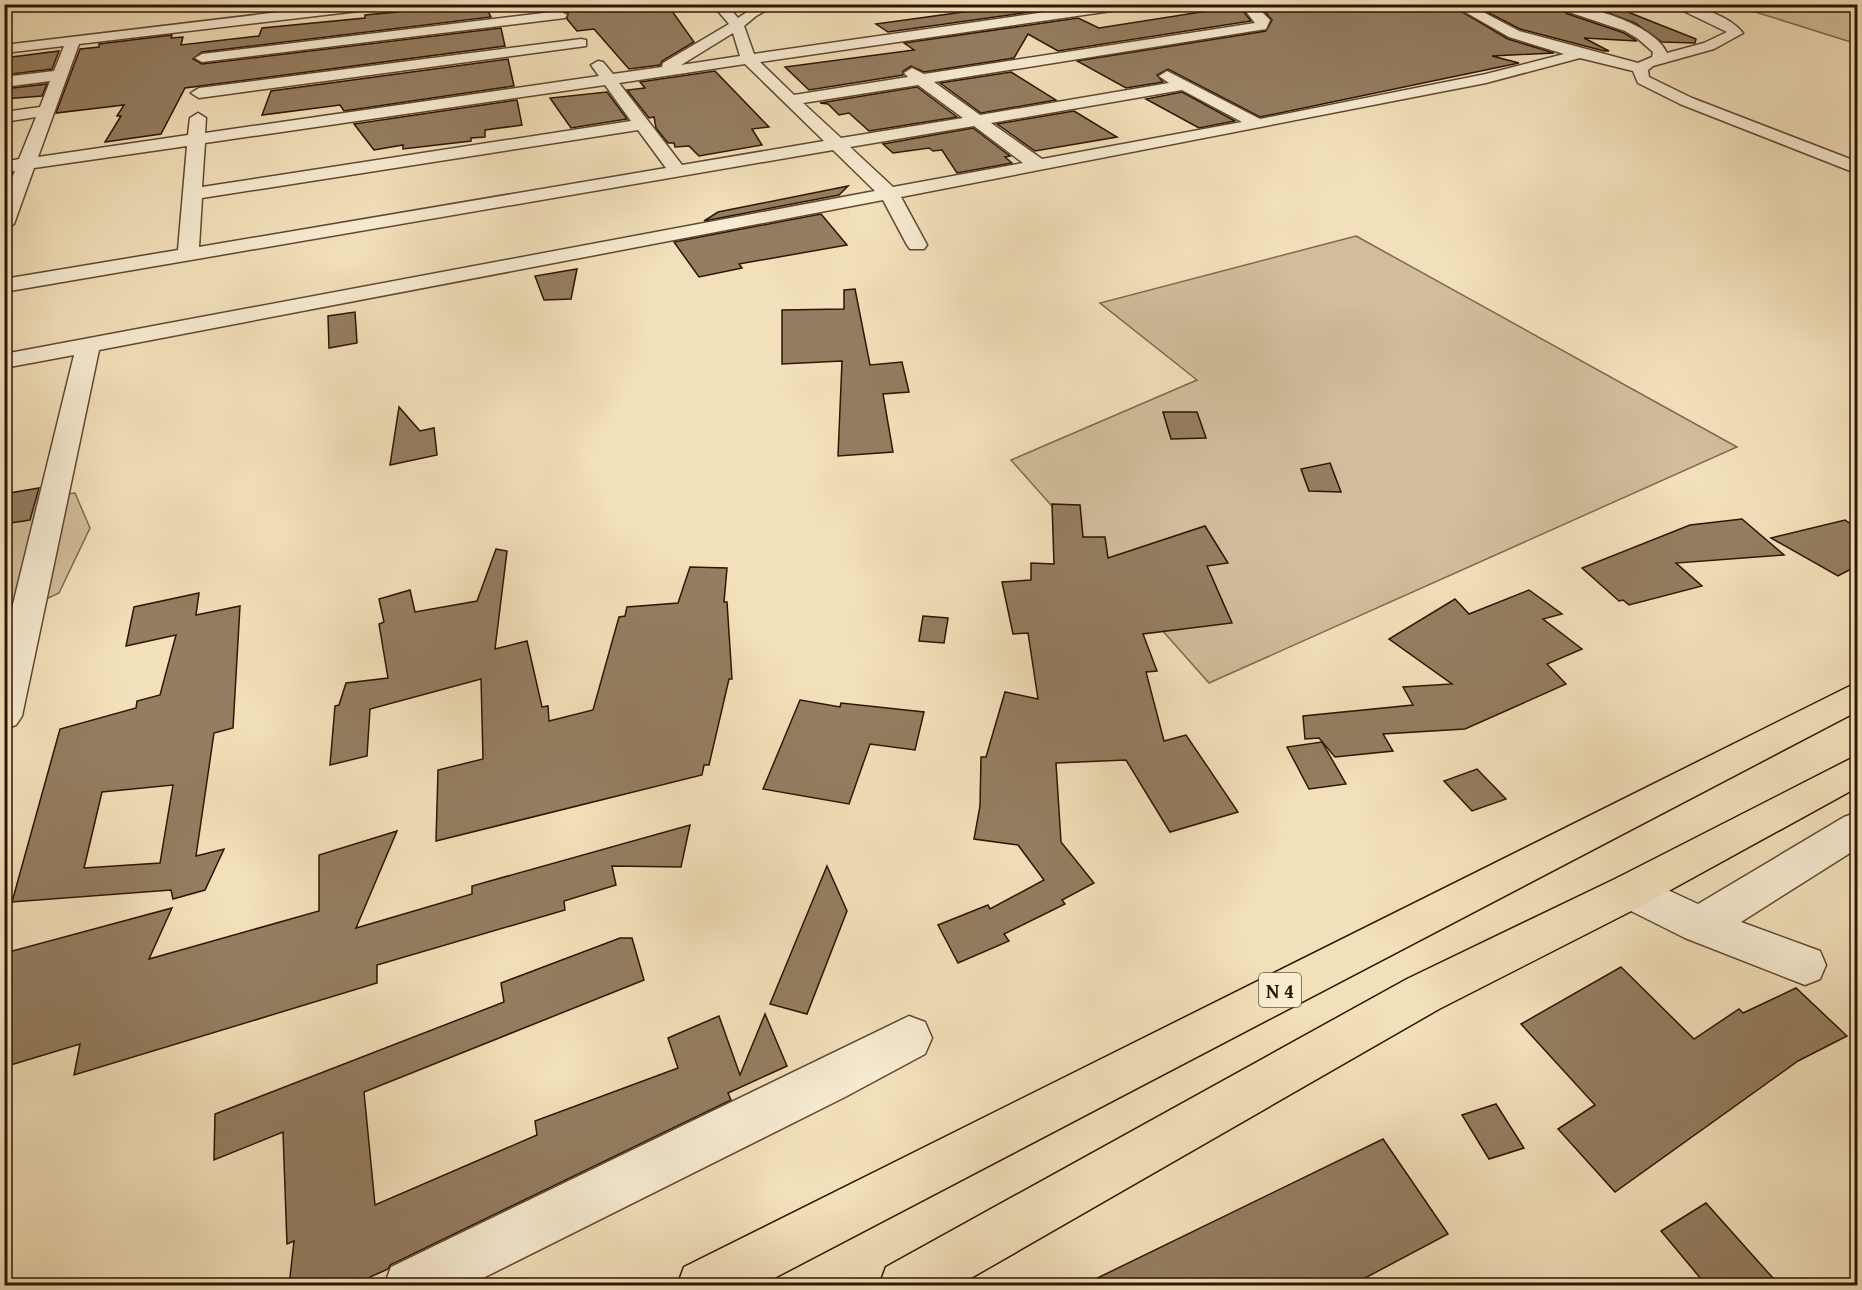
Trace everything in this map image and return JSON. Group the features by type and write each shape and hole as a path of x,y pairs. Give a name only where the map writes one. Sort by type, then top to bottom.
{"highway":[{"name":"N 4","path":"703,1286 1857,695"},
{"path":"905,1286 1423,994 1631,891 1857,769"}],"street":[{"path":"4,49 384,4"},
{"path":"718,4 737,25 749,60 890,195 917,245"},
{"path":"656,73 737,25 750,9 771,4"},
{"path":"1030,4 1073,27"},
{"path":"4,167 1132,4"},
{"path":"790,100 1261,26 1263,20 1246,4"},
{"path":"1456,4 1514,34 1580,54 1641,68 1659,60 1709,46 1736,33 1730,27 1675,4"},
{"path":"1562,4 1644,35 1656,44 1660,52 1659,60"},
{"path":"202,58 556,10 677,171"},
{"path":"188,254 203,26"},
{"path":"1094,38 1135,59"},
{"path":"4,224 73,41"},
{"path":"868,42 1039,166"},
{"path":"199,93 582,43"},
{"path":"4,361 1258,124 1496,75 1580,54"},
{"path":"1641,68 1640,73 1644,80 1686,101 1857,169"},
{"path":"1155,70 1258,124"},
{"path":"4,82 60,75"},
{"path":"4,286 1185,85"},
{"path":"4,117 47,111"},
{"path":"193,194 642,124"},
{"path":"4,716 88,345"},
{"path":"1700,925 1857,828"},
{"path":"1631,891 1700,925 1805,965"},
{"path":"410,1286 829,1081 909,1038"}],"shaded area":[{"path":"1733,5 1857,5 1857,44"},
{"path":"1356,236 1737,447 1209,683 1011,460 1197,380 1100,303"},
{"path":"75,493 90,528 59,593 5,619 5,509 25,499"}],"building":[{"path":"417,4 484,4 491,17 202,52 193,59 202,64 501,28 505,46 185,88 161,134 105,142 121,116 117,116 124,105 56,113 80,49 99,47 99,44 172,35 171,38 183,37 181,45 259,36 262,28 365,18 365,15 397,12 395,7"},
{"path":"556,4 667,4 694,42 662,61 660,65 629,69 594,29 577,31 567,19 568,13"},
{"path":"1021,4 1052,4 1058,8 888,32 876,24"},
{"path":"1258,4 1449,4 1508,39 1554,53 1492,56 1519,63 1260,117 1168,69 1157,75 1163,82 1126,88 1077,61 1266,31 1272,20"},
{"path":"1610,5 1696,39 1695,43 1662,42 1635,23 1589,6"},
{"path":"1239,6 1251,21 1058,51 1028,34 1014,58 924,72 911,66 903,71 903,75 809,90 785,67 914,50 904,43 1078,18 1099,28"},
{"path":"1555,6 1568,14 1624,33 1637,41 1584,38 1609,51 1604,51 1520,29 1485,11"},
{"path":"59,51 52,69 4,75 4,58"},
{"path":"508,59 514,86 344,111 340,105 262,115 271,91"},
{"path":"715,71 769,127 752,129 762,145 699,156 689,146 675,147 674,143 668,143 656,128 654,117 649,118 627,90 645,88 640,82"},
{"path":"1011,72 1056,100 981,113 940,83"},
{"path":"47,84 42,96 4,99 4,89"},
{"path":"917,87 957,117 869,131 849,113 839,115 828,104 820,103"},
{"path":"607,92 627,119 571,128 550,98"},
{"path":"1182,92 1235,121 1199,128 1146,99"},
{"path":"517,100 522,125 485,130 485,137 471,138 471,141 403,149 403,145 374,150 354,124"},
{"path":"1074,111 1117,137 1035,151 997,124"},
{"path":"973,128 1010,156 1005,157 1012,163 957,173 942,150 933,151 929,148 893,153 883,144"},
{"path":"848,186 839,195 704,221 718,212"},
{"path":"821,214 847,245 739,264 742,268 699,277 674,242"},
{"path":"577,269 571,299 544,300 535,276"},
{"path":"855,289 870,365 902,362 909,392 883,394 893,452 838,456 842,361 782,364 782,310 844,309 844,290"},
{"path":"355,312 357,343 329,348 328,316"},
{"path":"399,407 420,431 434,428 437,455 390,465"},
{"path":"1163,412 1197,412 1206,438 1171,439"},
{"path":"1330,463 1341,492 1309,491 1301,469"},
{"path":"39,488 30,520 4,524 4,494"},
{"path":"1052,504 1080,505 1083,537 1105,537 1108,558 1205,526 1228,563 1207,566 1232,623 1143,634 1157,671 1146,672 1164,741 1186,735 1238,812 1170,832 1126,760 1056,763 1061,842 1094,883 1062,900 1065,904 1004,934 1009,941 958,963 938,925 988,905 990,909 1044,880 1018,845 974,839 980,806 981,757 986,757 1005,692 1038,699 1028,633 1013,634 1002,582 1031,580 1031,563 1054,564"},
{"path":"1742,519 1784,555 1676,563 1702,586 1629,605 1623,600 1619,601 1582,568 1690,525"},
{"path":"1845,520 1857,528 1857,566 1838,576 1771,538"},
{"path":"496,549 507,551 495,649 527,641 542,707 548,706 549,721 593,710 619,617 625,616 627,607 678,603 690,567 727,568 724,602 727,602 732,679 729,679 709,765 704,765 702,775 436,841 438,770 483,759 481,679 370,709 367,756 330,765 335,706 339,705 346,683 388,678 379,624 384,622 379,599 410,590 415,612 477,601"},
{"path":"1529,590 1562,614 1543,619 1582,649 1547,664 1566,684 1465,729 1383,734 1393,751 1335,757 1319,738 1305,739 1303,716 1413,705 1403,687 1452,684 1389,639 1455,599 1469,614"},
{"path":"199,593 196,615 240,606 233,728 214,733 196,856 224,849 205,890 173,899 171,890 12,902 60,729 136,708 137,701 160,695 176,635 126,646 134,607","holes":["173,785 160,863 84,868 102,792"]},
{"path":"923,616 948,618 944,643 919,641"},
{"path":"800,700 840,707 841,703 924,712 915,750 870,744 849,804 763,789"},
{"path":"1322,742 1346,784 1309,789 1287,747"},
{"path":"1477,769 1506,799 1472,811 1444,781"},
{"path":"690,825 681,867 612,866 616,885 564,901 565,910 377,965 377,983 74,1075 80,1044 4,1067 4,981 12,951 172,908 149,959 319,911 319,855 397,831 356,928 472,894 472,886"},
{"path":"827,866 847,911 807,1014 770,1004"},
{"path":"620,938 632,938 644,980 364,1092 375,1205 537,1135 535,1121 678,1068 668,1038 719,1016 740,1075 765,1014 787,1066 728,1093 731,1100 390,1265 388,1269 370,1277 370,1281 355,1286 289,1286 294,1241 287,1244 283,1132 214,1160 215,1114 504,1002 501,983"},
{"path":"1621,967 1694,1039 1739,1009 1743,1013 1796,988 1847,1036 1798,1061 1615,1192 1558,1129 1595,1105 1521,1024"},
{"path":"1496,1104 1524,1148 1489,1159 1462,1115"},
{"path":"1383,1139 1448,1234 1350,1286 1081,1286"},
{"path":"1706,1203 1780,1286 1707,1286 1661,1231"}]}
